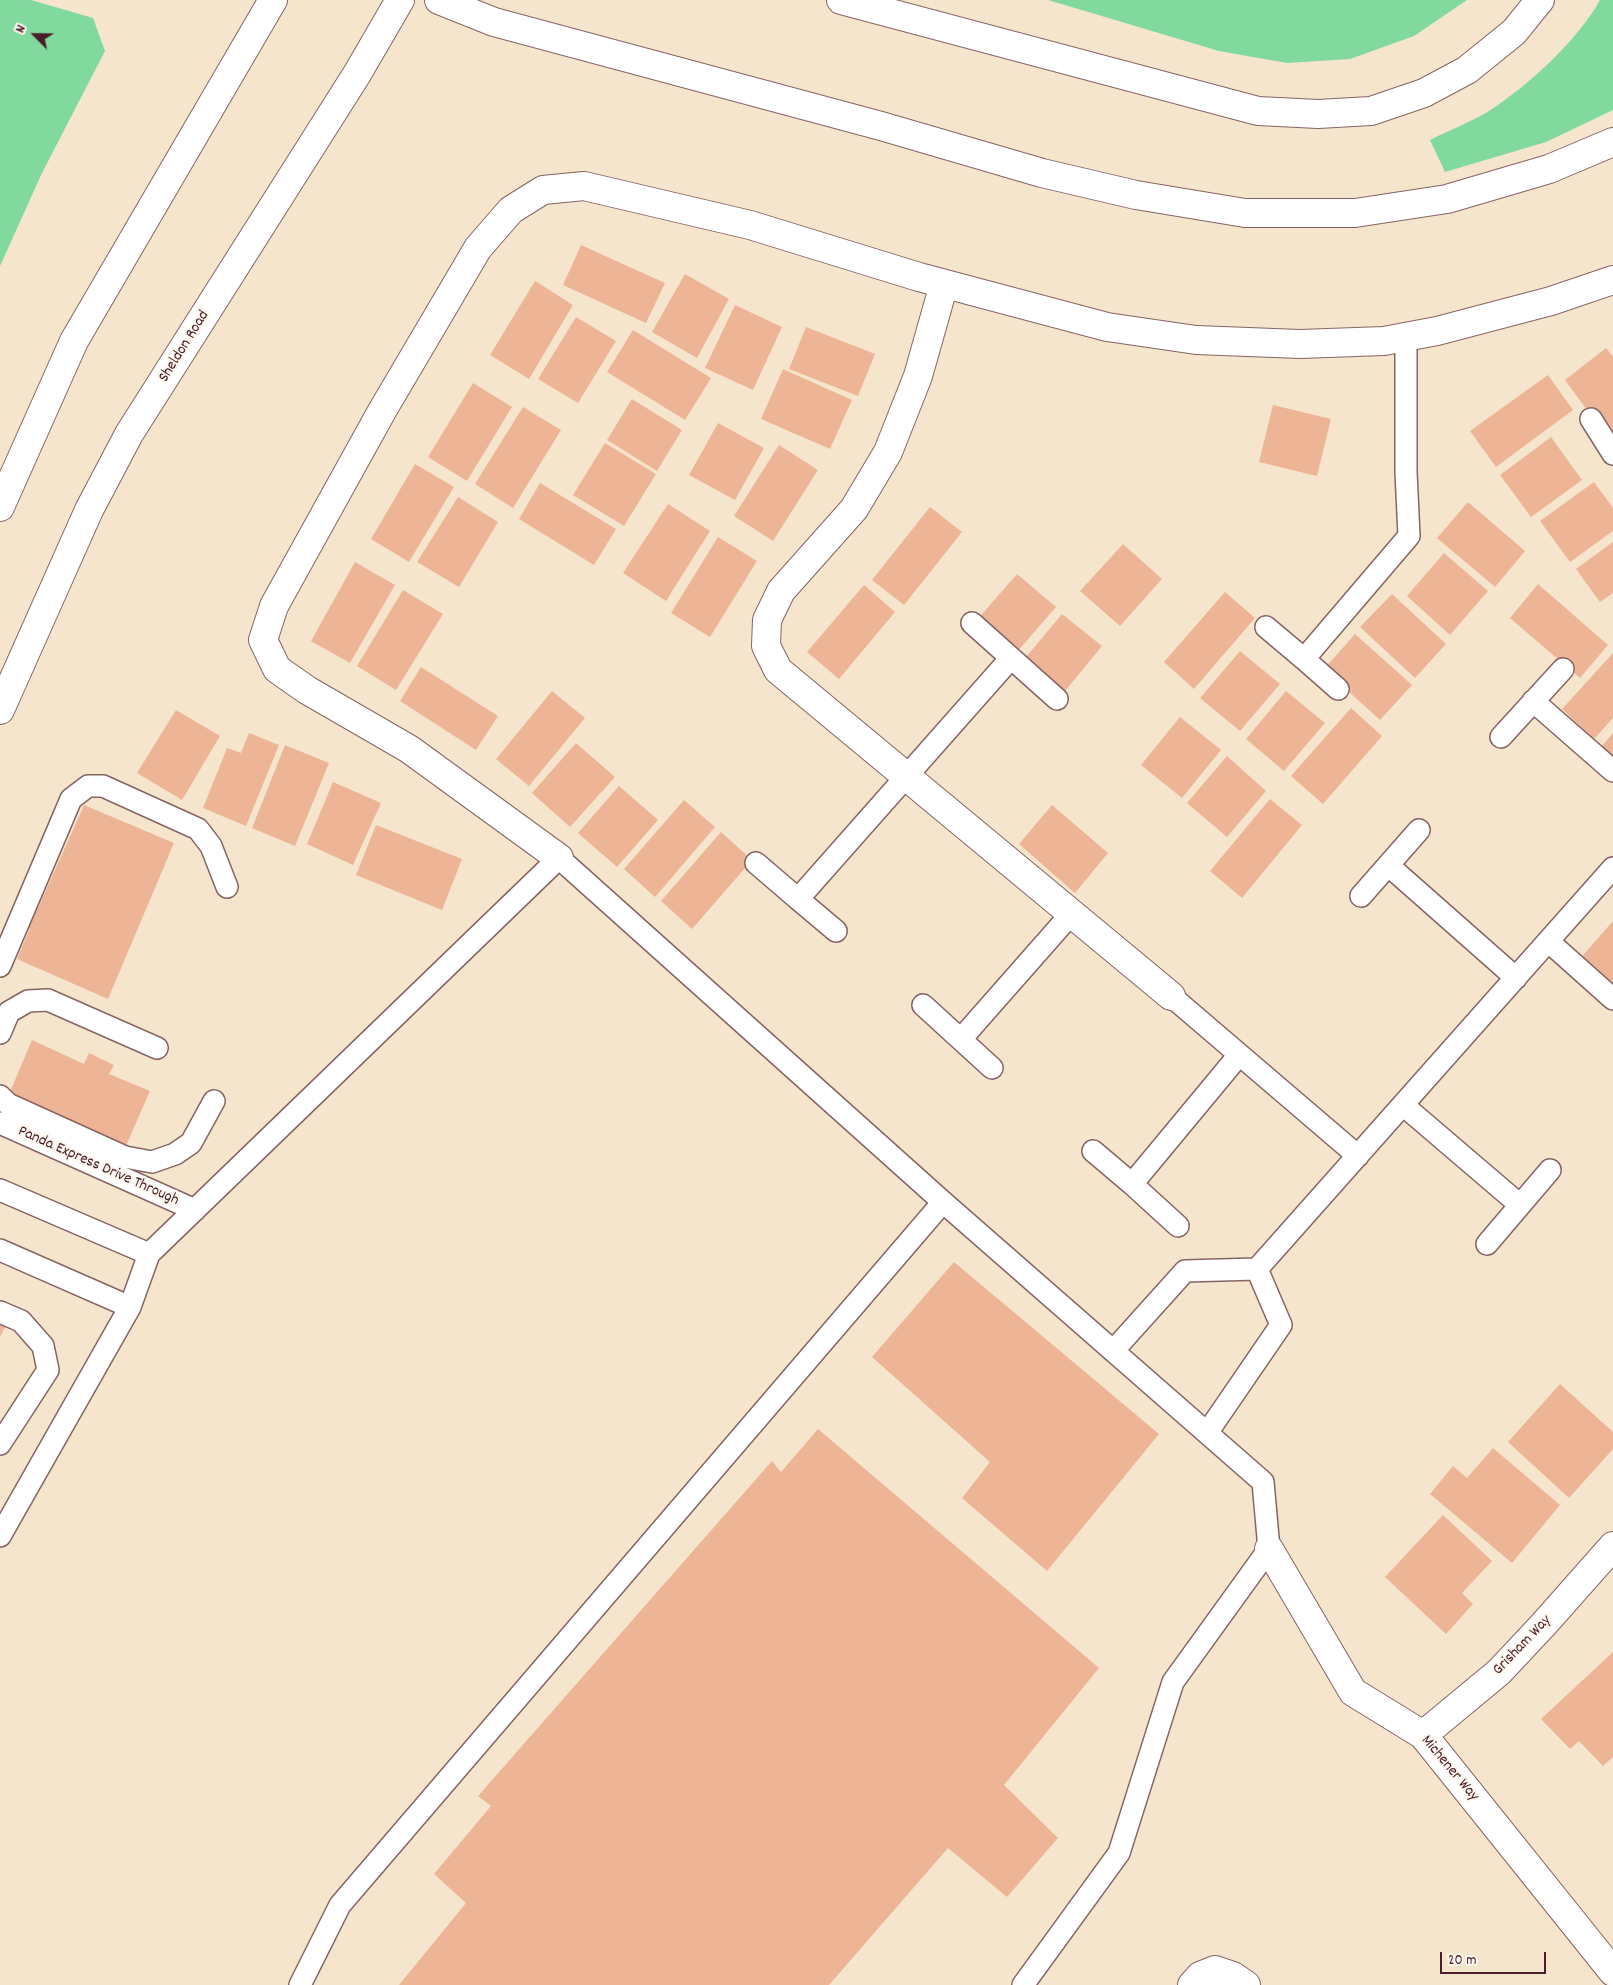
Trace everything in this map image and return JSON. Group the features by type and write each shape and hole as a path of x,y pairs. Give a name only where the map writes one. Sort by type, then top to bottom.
{"main road":[{"path":"0,507 74,341 273,0"},
{"name":"Sheldon Road","path":"0,710 89,510 129,434 346,90 400,0"},
{"path":"440,0 494,22 872,124 1042,173 1136,195 1245,213 1355,213 1447,199 1549,169 1613,142"},
{"path":"841,0 1258,111 1318,114 1371,111 1424,93 1466,70 1514,32 1540,0"},
{"path":"558,858 409,749 307,690 277,668 263,640 274,606 382,411 478,248 511,210 543,190 584,186 750,225 944,284 1107,327 1196,340 1300,344 1384,341 1437,331 1551,301 1613,280"},
{"path":"944,284 918,376 888,452 854,509 782,591 766,620 766,646 778,670 1171,996"},
{"name":"Grisham Way","path":"1423,1735 1498,1672 1544,1624 1613,1546"},
{"name":"Michener Way","path":"1269,1549 1353,1692 1423,1735 1613,1972"},
{"path":"1192,1985 1200,1976 1215,1970 1233,1976 1246,1985"}],"lane":[{"path":"1304,659 1409,536 1406,472 1406,337"},
{"path":"1591,420 1612,449"},
{"path":"972,623 1057,699"},
{"path":"1266,626 1338,689"},
{"path":"798,899 1011,658"},
{"path":"1501,737 1563,669"},
{"path":"1533,702 1613,771"},
{"path":"0,966 71,799 88,786 102,786 198,828 211,846 227,887"},
{"path":"1362,896 1419,830"},
{"path":"0,1536 130,1307 149,1254 558,858 943,1202 1264,1482 1269,1549 1173,1682 1119,1853 1023,1985"},
{"path":"756,863 836,931"},
{"path":"1388,865 1516,978"},
{"path":"1113,1351 1185,1271 1257,1269 1613,868"},
{"path":"961,1039 1071,914"},
{"path":"1548,941 1613,1000"},
{"path":"1171,996 1358,1156"},
{"path":"0,1033 9,1012 28,1001 48,1000 158,1048"},
{"path":"923,1005 992,1068"},
{"path":"1132,1184 1239,1055"},
{"path":"0,1096 8,1104 125,1156 152,1162 175,1154 190,1143 214,1101"},
{"path":"1403,1105 1520,1205"},
{"name":"Panda Express Drive Through","path":"0,1124 195,1210"},
{"path":"1093,1151 1178,1226"},
{"path":"1487,1244 1550,1170"},
{"path":"0,1190 149,1254"},
{"path":"300,1985 340,1905 943,1202"},
{"path":"0,1250 130,1307"},
{"path":"1207,1433 1281,1325 1257,1269"},
{"path":"0,1312 21,1321 43,1346 48,1370 0,1444"}],"green space":[{"path":"0,0 31,0 93,18 105,51 42,173 0,266"},
{"path":"1048,0 1467,0 1414,36 1350,59 1287,63 1219,51"},
{"path":"1600,0 1613,0 1613,110 1546,142 1445,172 1430,140 1489,111 1536,75 1579,31"}],"building":[{"path":"581,245 665,283 646,323 563,285"},
{"path":"685,274 729,299 697,358 652,332"},
{"path":"535,281 573,305 529,379 490,355"},
{"path":"735,305 782,327 753,390 705,368"},
{"path":"576,317 616,341 578,403 538,379"},
{"path":"806,327 875,354 858,396 789,369"},
{"path":"633,330 711,378 685,420 607,372"},
{"path":"1606,348 1613,357 1613,437 1609,440 1565,380"},
{"path":"783,369 852,400 830,449 761,419"},
{"path":"1548,375 1573,410 1496,467 1470,431"},
{"path":"473,383 512,407 467,481 428,457"},
{"path":"632,399 682,430 657,471 607,440"},
{"path":"1273,405 1331,419 1317,476 1259,462"},
{"path":"523,407 561,430 513,508 475,484"},
{"path":"718,423 764,448 735,500 689,475"},
{"path":"1551,437 1582,480 1531,517 1500,475"},
{"path":"605,443 656,474 624,526 573,495"},
{"path":"779,445 818,470 773,541 734,516"},
{"path":"415,464 454,487 409,562 371,539"},
{"path":"1594,482 1613,508 1613,531 1570,562 1540,521"},
{"path":"540,483 616,529 594,565 519,519"},
{"path":"458,497 498,522 459,587 417,562"},
{"path":"1468,502 1525,551 1495,587 1437,538"},
{"path":"668,504 710,531 666,601 623,573"},
{"path":"930,507 962,532 904,605 872,580"},
{"path":"718,537 757,561 710,637 671,613"},
{"path":"1613,542 1613,593 1600,602 1576,569"},
{"path":"1123,544 1162,579 1120,626 1080,591"},
{"path":"1444,553 1488,591 1450,635 1407,596"},
{"path":"355,562 395,585 350,663 311,641"},
{"path":"1017,574 1056,607 1016,653 977,620"},
{"path":"1538,584 1608,645 1580,678 1510,618"},
{"path":"864,585 895,612 839,679 807,652"},
{"path":"403,590 443,614 396,690 357,666"},
{"path":"1225,592 1255,618 1194,689 1164,662"},
{"path":"1392,594 1446,644 1415,678 1360,627"},
{"path":"1062,614 1102,646 1061,696 1021,663"},
{"path":"1355,634 1412,685 1380,720 1324,669"},
{"path":"1240,651 1280,684 1240,731 1200,698"},
{"path":"1613,653 1613,718 1594,739 1562,709"},
{"path":"421,667 498,716 476,750 400,701"},
{"path":"552,691 585,718 529,786 496,759"},
{"path":"1286,691 1325,723 1284,771 1246,739"},
{"path":"1351,708 1382,736 1323,804 1291,776"},
{"path":"176,710 220,736 182,800 137,773"},
{"path":"1180,717 1221,750 1182,798 1141,765"},
{"path":"249,733 279,745 246,826 203,808 227,748 241,753"},
{"path":"1613,733 1613,767 1596,753"},
{"path":"576,743 615,777 570,827 532,793"},
{"path":"285,745 329,763 295,846 252,828"},
{"path":"1227,756 1266,791 1227,837 1187,803"},
{"path":"333,782 381,803 353,865 307,844"},
{"path":"619,786 658,820 617,867 578,833"},
{"path":"1270,799 1302,825 1242,898 1210,871"},
{"path":"684,800 715,827 655,897 624,869"},
{"path":"84,805 174,843 108,999 17,959 30,928 23,926 31,906 38,908"},
{"path":"1052,805 1108,853 1075,893 1019,844"},
{"path":"376,825 462,859 442,910 356,875"},
{"path":"721,832 752,860 692,929 661,901"},
{"path":"1613,921 1613,990 1577,962"},
{"path":"32,1040 84,1064 89,1053 114,1065 109,1074 150,1091 126,1146 10,1092"},
{"path":"954,1262 1159,1434 1047,1571 962,1498 990,1462 872,1357"},
{"path":"0,1323 6,1325 0,1337"},
{"path":"1560,1384 1613,1432 1613,1449 1569,1498 1508,1442"},
{"path":"818,1429 1099,1668 1004,1785 1058,1838 1007,1897 948,1848 829,1985 399,1985 466,1903 434,1874 491,1806 478,1796 772,1461 781,1472"},
{"path":"1493,1448 1560,1505 1512,1563 1430,1494 1453,1466 1467,1478"},
{"path":"1443,1515 1492,1561 1462,1593 1473,1604 1446,1634 1385,1577"},
{"path":"1613,1652 1613,1757 1603,1766 1579,1741 1570,1749 1541,1719"}]}
